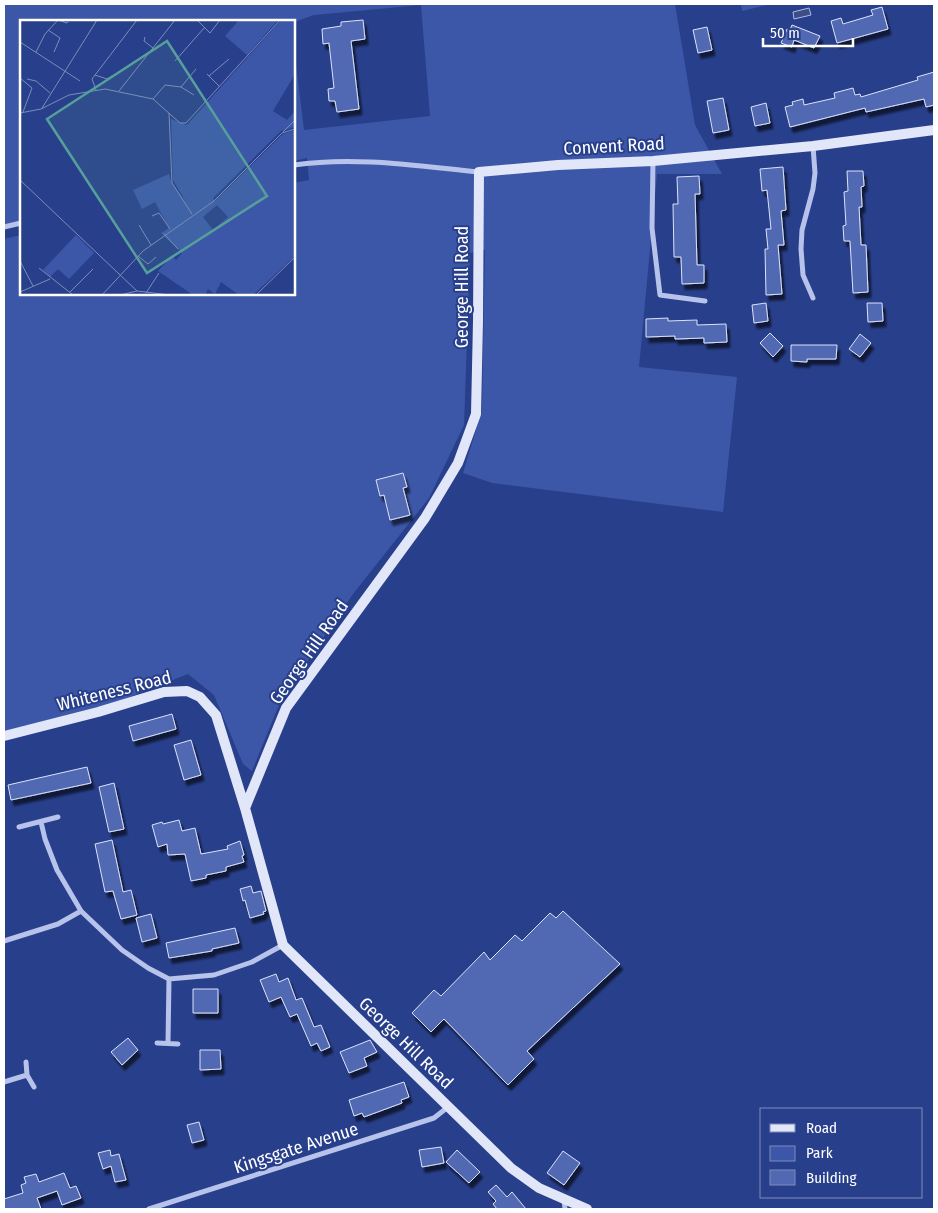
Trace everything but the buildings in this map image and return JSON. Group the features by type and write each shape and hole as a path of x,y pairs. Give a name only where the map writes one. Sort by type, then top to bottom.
{"street":[{"name":"Convent Road","path":"295,165 386,162 479,172 558,165 653,161 813,146 934,130"},
{"path":"813,146 815,173 802,230 801,249 803,275 813,298"},
{"path":"653,161 652,228 660,295 705,301"},
{"name":"George Hill Road","path":"245,808 286,708 425,518 458,462 476,414 479,172"},
{"path":"4,227 20,223"},
{"name":"Whiteness Road","path":"4,736 98,712 164,692 187,691 200,697 216,715 245,808"},
{"path":"41,822 45,839 57,870 81,911 122,950 148,968 169,979 214,975 252,962 283,945 245,808"},
{"path":"19,827 58,817"},
{"path":"4,941 58,924 81,911"},
{"name":"George Hill Road","path":"283,945 511,1168 564,1205 587,1209"},
{"path":"168,1043 169,979"},
{"path":"158,1043 178,1044"},
{"path":"26,1062 27,1075 34,1087"},
{"path":"4,1082 27,1075"},
{"name":"Kingsgate Avenue","path":"149,1209 434,1118 448,1107"}],"green space":[{"path":"4,4 675,4 695,125 722,174 657,174 639,367 737,377 723,512 492,483 463,473 482,410 485,250 470,253 464,425 429,498 353,594 281,700 252,771 243,764 214,695 188,674 109,705 4,731 4,239 20,235 20,295 295,295 295,183 309,180 307,158 295,161 295,56 304,130 430,116 421,5 314,15 295,22 295,20 20,20 20,222 4,225","holes":["403,473 407,487 403,488 410,515 391,520 384,495 380,496 376,480"]},
{"path":"741,4 772,4 742,11"}],"shaded area":[{"path":"809,8 811,15 794,19 793,12"}]}
